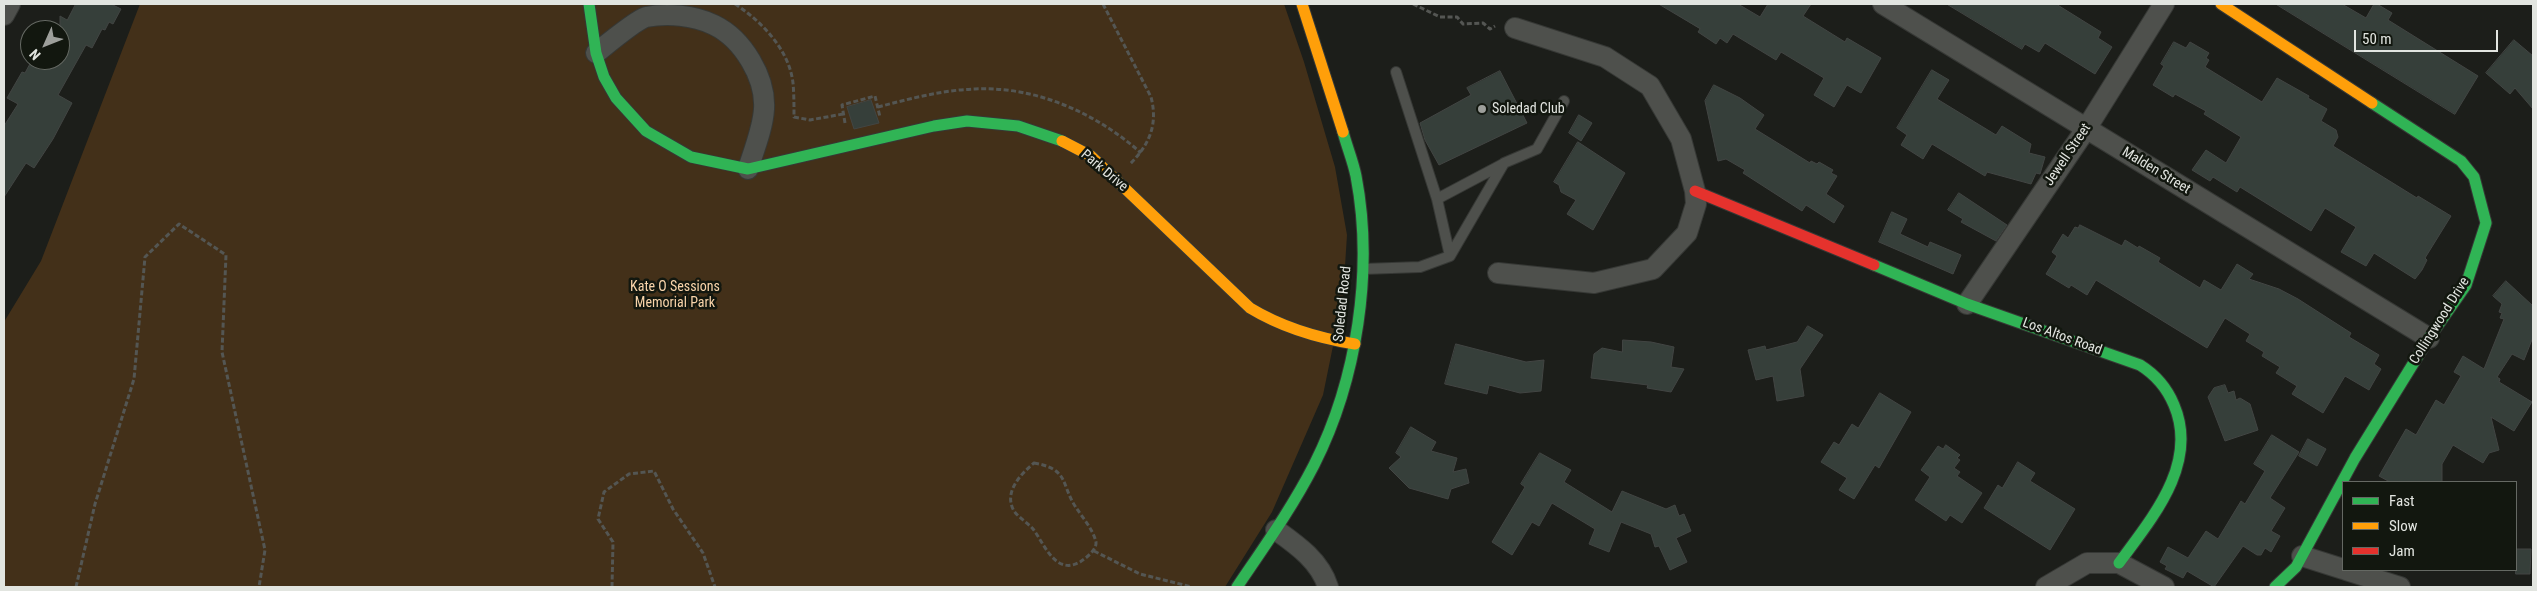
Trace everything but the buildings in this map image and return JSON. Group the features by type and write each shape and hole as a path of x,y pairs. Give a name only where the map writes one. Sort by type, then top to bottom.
{"street":[{"path":"4,15 10,4"},
{"name":"Park Drive","path":"589,4 596,53 604,77 616,98 646,131 691,157 748,169 934,126 967,121 1018,126 1056,137 1091,156 1250,308 1289,330 1355,344"},
{"name":"Soledad Road","path":"1237,587 1276,530 1314,464 1339,403 1355,344 1364,245 1356,175 1302,4"},
{"name":"Malden Street","path":"1883,4 2429,338"},
{"name":"Jewell Street","path":"1967,304 2086,129 2164,4"},
{"name":"Collingwood Drive","path":"2221,4 2461,161 2474,178 2486,223 2466,285 2429,338 2343,481"},
{"path":"596,53 644,18 673,16 696,18 715,25 733,39 748,58 759,73 763,90 764,111 748,169"},
{"path":"1498,273 1594,283 1653,269 1687,233 1696,204 1696,191 1681,139 1650,86 1606,57 1515,28"},
{"name":"Los Altos Road","path":"1696,191 1967,304 2140,366 2157,375 2179,411 2183,450 2163,501 2119,563"},
{"name":"Collingwood Drive","path":"2275,587 2296,567 2342,482"},
{"path":"1276,530 1302,548 1324,575 1328,587"},
{"path":"2302,556 2342,568"},
{"path":"2046,587 2087,563 2119,563 2164,587"},
{"path":"2350,571 2400,587"}],"lane":[{"path":"1396,72 1437,198 1450,256"},
{"path":"1437,198 1504,163 1537,149 1564,101"},
{"path":"1362,269 1420,267 1450,256 1504,163"}],"path":[{"path":"734,4 761,22 786,61 793,81 794,118 810,120 843,114"},
{"path":"1103,4 1151,97 1155,113 1148,139 1141,153 1116,178"},
{"path":"1413,4 1440,17 1458,18 1463,24 1483,23 1490,30 1507,17 1515,28"},
{"path":"851,145 842,105 875,96 886,137"},
{"path":"76,587 95,504 134,379 145,256 178,224 226,255 222,352 266,550 259,587"},
{"path":"1034,463 1046,465 1065,480 1074,506 1083,517 1096,543 1094,551 1078,563 1066,564 1054,559 1045,550 1041,539 1029,524 1015,512 1011,503 1012,491 1021,475 1034,463"},
{"path":"612,587 613,542 598,519 604,492 629,474 654,471 673,509 703,553 715,587"},
{"path":"1094,551 1140,574 1192,587"}],"green space":[{"name":"Kate O Sessions Memorial Park","path":"140,4 1284,4 1304,62 1335,167 1347,235 1343,297 1323,395 1272,512 1225,587 4,587 4,322 41,261"}],"traffic: fast":[{"path":"589,4 596,53 604,77 616,98 646,131 691,157 748,169 934,126 967,121 1018,126 1062,141"},
{"path":"2343,481 2429,338 2466,285 2486,223 2474,177 2461,161 2372,103"},
{"path":"1237,587 1287,512 1314,465 1329,432 1351,361 1358,324 1363,249 1361,212 1356,176 1343,132"},
{"path":"1874,265 1967,304 2140,365 2160,382 2174,405 2180,427 2181,448 2176,469 2168,489 2145,528 2119,563"},
{"path":"2275,587 2296,567 2342,482"}],"traffic: slow":[{"path":"1302,4 1343,132"},
{"path":"2221,4 2372,103"},
{"path":"1062,141 1091,156 1250,308 1275,321 1301,331 1327,339 1355,344"}],"traffic: jam":[{"path":"1695,191 1874,265"}],"place":[{"name":"Soledad Club","path":"1482,109"}]}
